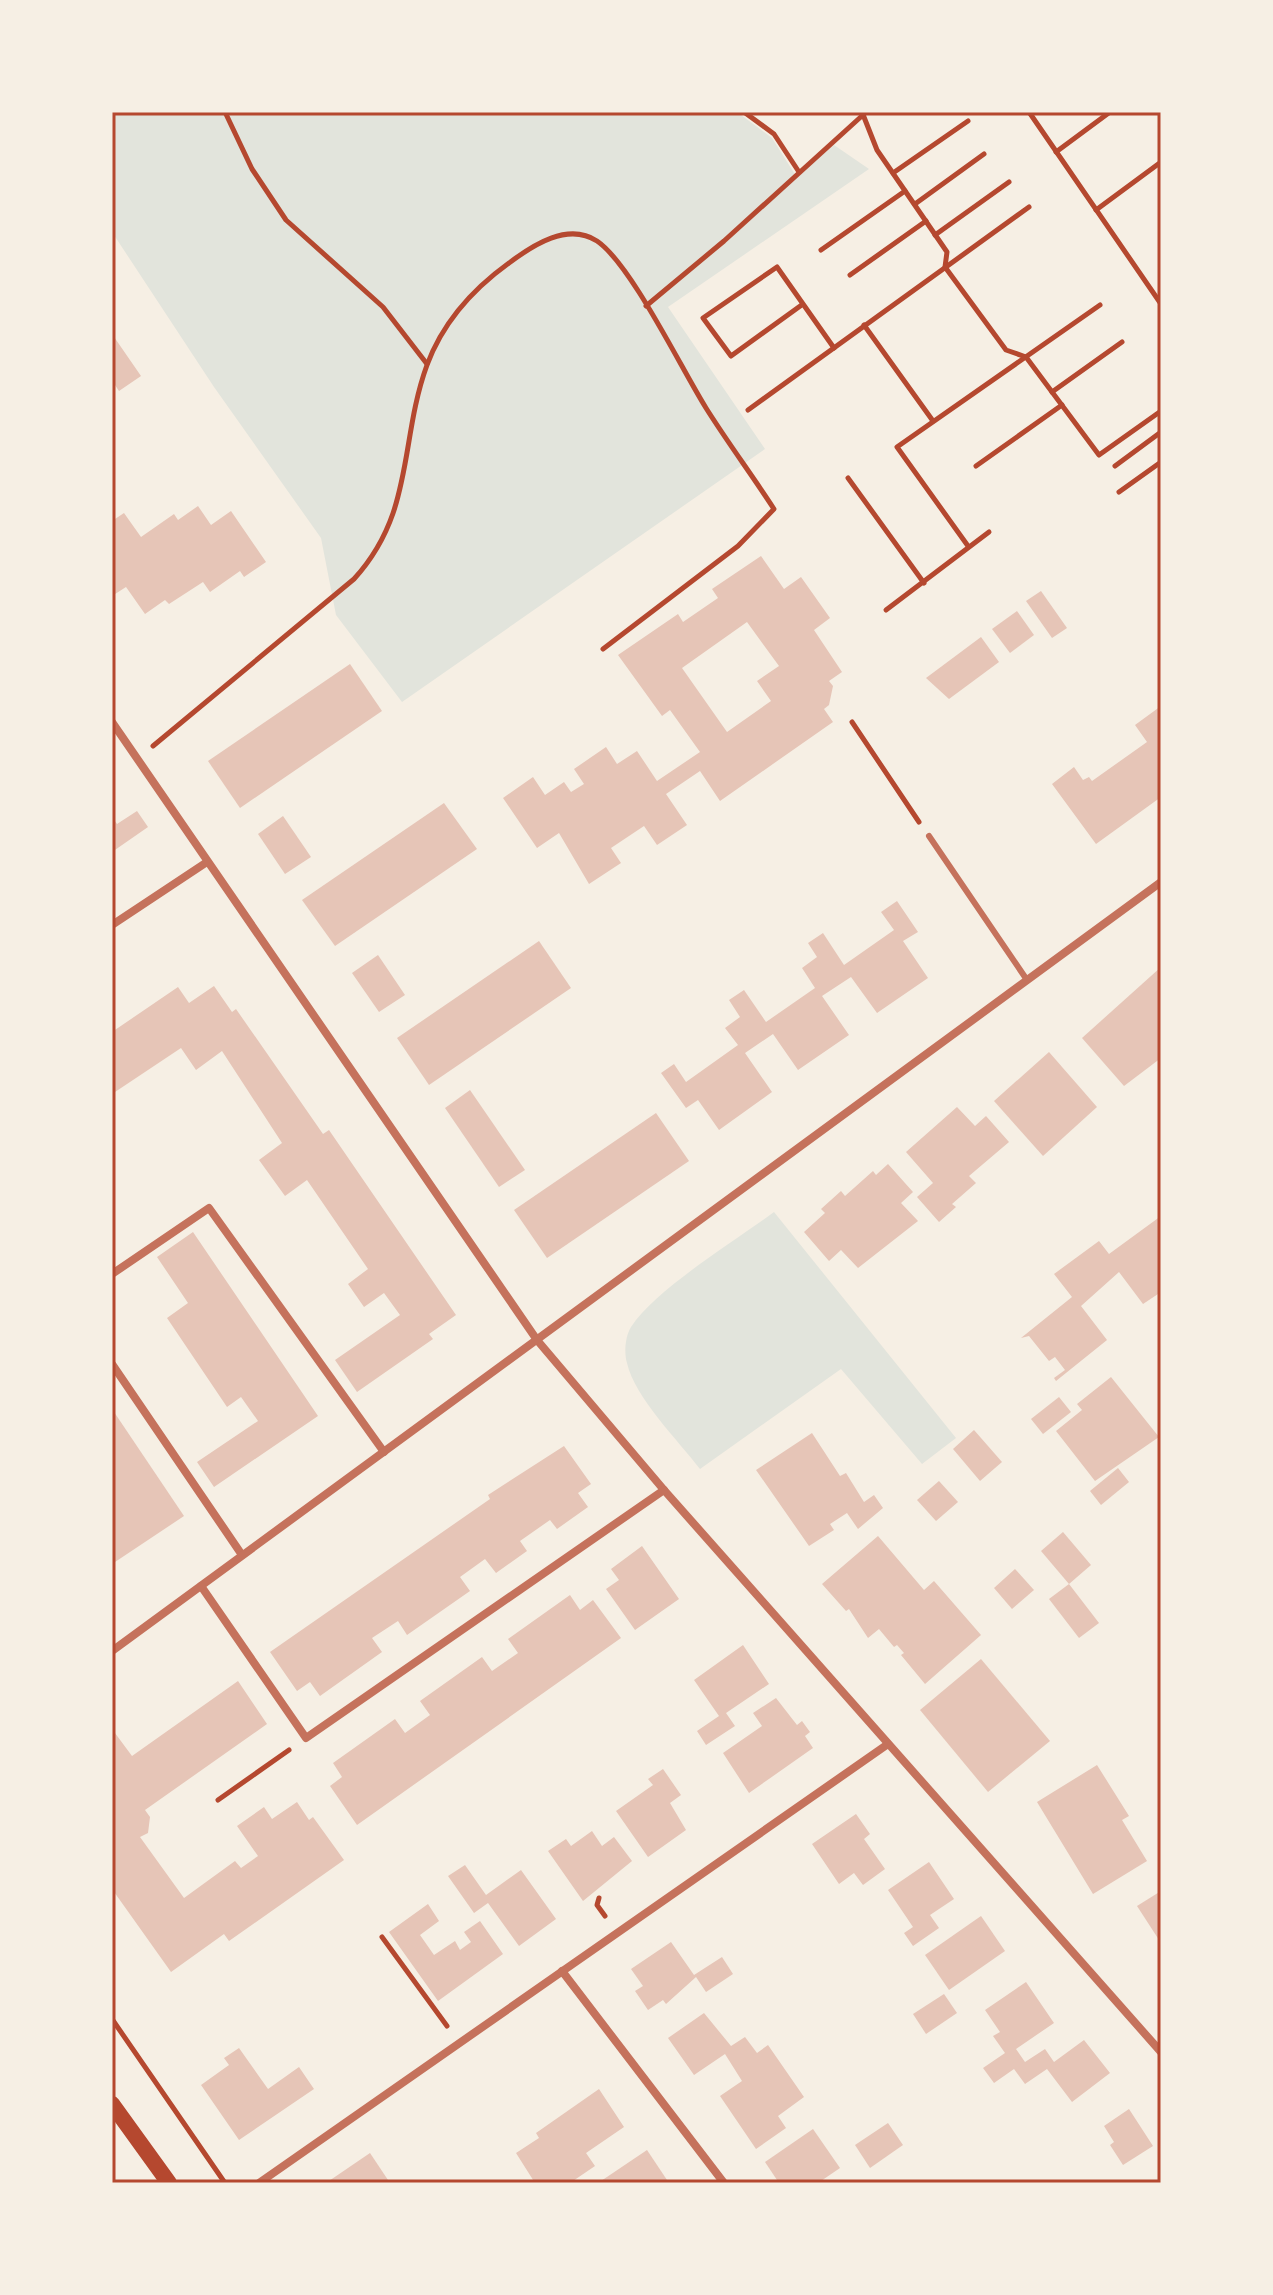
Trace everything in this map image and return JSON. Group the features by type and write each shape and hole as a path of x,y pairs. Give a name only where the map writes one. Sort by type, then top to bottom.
{"main road":[{"path":"112,2104 169,2183"}],"street":[{"path":"112,722 537,1340 664,1490 1161,2052"},
{"path":"112,925 207,862"},
{"path":"112,1651 1161,882"},
{"path":"112,1274 209,1208 384,1452"},
{"path":"112,1364 242,1555"},
{"path":"201,1586 306,1738 664,1490"},
{"path":"259,2183 888,1744"},
{"path":"562,1971 724,2183"}],"lane":[{"path":"929,836 1027,980"}],"path":[{"path":"225,112 252,169 286,220 383,307 427,365"},
{"path":"744,112 774,134 799,172"},
{"path":"1029,112 1161,304"},
{"path":"1056,152 1110,112"},
{"path":"646,306 863,113 877,150 947,252 945,267 1006,350 1026,357 1099,455 1161,411"},
{"path":"893,173 968,121"},
{"path":"915,204 984,154"},
{"path":"1096,210 1161,162"},
{"path":"935,235 1009,182"},
{"path":"821,250 905,191"},
{"path":"748,410 1029,207"},
{"path":"850,275 926,221"},
{"path":"137,759 354,579 375,555 396,509 427,365 440,335 462,303 534,245 564,233 596,240 620,266 707,410 774,509 738,546 603,649"},
{"path":"803,304 731,356 703,318 777,267 834,348"},
{"path":"968,546 897,447 1100,305"},
{"path":"864,325 933,421"},
{"path":"1052,392 1122,342"},
{"path":"976,466 1062,405"},
{"path":"1115,466 1161,432"},
{"path":"1119,492 1161,462"},
{"path":"848,478 924,583"},
{"path":"886,610 989,532"},
{"path":"852,722 929,836"},
{"path":"218,1800 306,1738"},
{"path":"382,1937 460,2043"},
{"path":"112,2019 225,2183"}],"shaded area":[{"path":"112,112 737,112 772,138 796,176 834,145 869,169 668,307 765,449 402,702 336,615 321,538 214,387 112,232"},
{"path":"774,1212 956,1438 922,1464 841,1369 700,1469 639,1390 627,1363 626,1340 631,1327 677,1281"}],"building":[{"path":"112,334 141,376 119,391 115,385 112,387"},
{"path":"198,506 211,525 231,511 266,562 244,577 240,571 210,592 203,582 169,604 165,600 145,614 126,587 112,596 112,521 124,513 141,537 174,514 178,520"},
{"path":"761,556 784,589 801,577 830,618 814,630 842,672 829,681 833,686 829,705 824,709 833,722 720,801 700,771 666,794 687,825 657,845 644,826 611,848 621,863 589,884 559,833 537,848 503,798 533,777 545,795 564,782 571,792 584,784 574,769 606,747 617,764 637,751 657,781 700,752 670,710 662,716 618,655 678,614 683,622 718,598 712,589","holes":["747,622 779,666 757,681 771,701 727,732 682,668"]},
{"path":"1041,591 1067,628 1052,638 1026,601"},
{"path":"1017,611 1034,635 1010,653 992,629"},
{"path":"981,637 999,662 949,699 926,678"},
{"path":"350,664 382,711 240,808 208,761"},
{"path":"1161,706 1161,797 1096,844 1052,784 1074,767 1083,780 1089,777 1092,781 1147,742 1135,725"},
{"path":"444,803 477,849 335,946 302,900"},
{"path":"137,811 148,827 112,852 112,817 117,824"},
{"path":"283,816 311,857 285,874 258,834"},
{"path":"897,901 918,932 903,941 928,978 877,1013 851,977 822,996 849,1035 798,1070 773,1034 745,1053 772,1092 719,1130 698,1100 686,1108 661,1073 674,1064 686,1082 738,1045 725,1028 740,1017 729,1000 744,990 766,1022 815,988 802,968 817,957 808,943 823,933 844,965 894,930 881,912"},
{"path":"539,941 571,988 429,1085 397,1038"},
{"path":"378,955 405,995 379,1012 352,973"},
{"path":"1161,967 1161,1058 1124,1086 1082,1038"},
{"path":"214,986 232,1012 236,1009 323,1134 329,1130 456,1315 429,1334 433,1339 357,1392 335,1360 400,1315 384,1293 364,1307 348,1284 368,1269 307,1180 285,1196 259,1160 282,1143 222,1051 196,1070 181,1048 112,1094 112,1032 178,987 189,1003"},
{"path":"1049,1052 1097,1107 1043,1156 994,1101"},
{"path":"470,1090 525,1170 499,1187 445,1108"},
{"path":"957,1107 975,1126 986,1116 1009,1142 969,1176 976,1183 952,1204 956,1207 939,1222 917,1197 933,1183 906,1152"},
{"path":"656,1113 689,1161 547,1258 514,1210"},
{"path":"888,1164 913,1192 901,1203 918,1221 858,1268 841,1250 829,1261 804,1232 825,1213 821,1209 841,1191 845,1196 873,1171 876,1175"},
{"path":"1161,1216 1161,1292 1143,1304 1119,1272 1081,1306 1107,1340 1056,1381 1054,1378 1065,1370 1055,1357 1049,1361 1029,1336 1021,1338 1072,1297 1054,1274 1099,1241 1109,1254"},
{"path":"193,1232 318,1416 214,1487 197,1462 258,1421 241,1397 227,1407 167,1318 188,1303 157,1257"},
{"path":"1111,1377 1159,1437 1095,1481 1056,1431 1082,1410 1077,1404"},
{"path":"1059,1397 1071,1412 1043,1434 1031,1419"},
{"path":"112,1409 184,1516 112,1564"},
{"path":"974,1430 1002,1462 980,1481 953,1449"},
{"path":"812,1433 840,1476 846,1473 864,1502 874,1495 883,1508 858,1529 847,1513 830,1524 834,1530 809,1546 756,1470"},
{"path":"564,1446 591,1484 578,1493 588,1507 557,1529 550,1520 520,1541 527,1551 496,1573 485,1559 460,1577 470,1591 407,1635 398,1621 372,1638 382,1652 320,1696 310,1682 297,1691 270,1652 490,1499 488,1495"},
{"path":"1118,1468 1129,1482 1101,1505 1090,1491"},
{"path":"939,1481 958,1502 936,1521 917,1500"},
{"path":"1063,1532 1091,1565 1069,1584 1041,1551"},
{"path":"878,1536 924,1590 934,1581 981,1635 925,1684 901,1655 904,1653 897,1645 894,1647 879,1629 868,1638 849,1609 846,1611 822,1584"},
{"path":"642,1546 679,1599 635,1630 606,1589 619,1580 611,1569"},
{"path":"1015,1569 1034,1590 1012,1609 994,1588"},
{"path":"1069,1584 1099,1623 1079,1638 1049,1599"},
{"path":"570,1595 580,1610 593,1600 621,1638 357,1825 330,1786 342,1777 333,1763 395,1719 405,1733 430,1715 420,1701 482,1657 492,1671 518,1653 508,1639"},
{"path":"743,1645 769,1684 726,1713 735,1726 706,1745 697,1731 719,1716 694,1680"},
{"path":"981,1659 1050,1741 988,1792 920,1710"},
{"path":"238,1681 267,1724 145,1810 150,1817 148,1833 140,1837 184,1898 235,1861 241,1868 258,1856 237,1826 264,1807 272,1819 297,1802 309,1820 313,1817 344,1860 229,1941 224,1934 171,1972 112,1889 112,1729 132,1756"},
{"path":"776,1698 797,1725 802,1721 810,1732 805,1736 813,1748 749,1793 723,1753 762,1726 753,1713"},
{"path":"1097,1765 1129,1816 1122,1820 1147,1861 1093,1894 1037,1802"},
{"path":"663,1769 681,1795 670,1803 686,1830 648,1857 616,1811 653,1785 648,1779"},
{"path":"856,1814 870,1834 864,1839 885,1869 863,1885 854,1873 839,1884 812,1844"},
{"path":"592,1831 602,1846 614,1837 632,1861 583,1901 548,1851 566,1839 571,1846"},
{"path":"929,1862 954,1899 930,1915 939,1928 913,1946 904,1933 913,1927 888,1890"},
{"path":"465,1865 486,1895 521,1870 556,1919 519,1946 488,1903 474,1913 448,1876"},
{"path":"1161,1891 1161,1943 1137,1906"},
{"path":"428,1904 439,1921 420,1935 434,1955 455,1941 460,1950 471,1942 464,1932 480,1921 503,1954 438,2001 389,1932"},
{"path":"981,1916 1005,1951 949,1990 925,1955"},
{"path":"671,1942 694,1975 722,1957 733,1974 706,1992 696,1977 666,2004 663,2000 648,2010 635,1991 643,1986 631,1969"},
{"path":"1026,1982 1054,2023 1016,2049 1025,2062 1045,2049 1054,2062 1084,2040 1110,2073 1072,2102 1047,2069 1025,2084 1014,2069 994,2083 983,2068 1005,2053 993,2036 1000,2032 985,2010"},
{"path":"944,1994 957,2013 926,2034 913,2014"},
{"path":"704,2013 731,2046 745,2037 757,2053 768,2045 804,2097 778,2116 786,2128 756,2149 720,2096 742,2081 725,2054 694,2075 668,2038"},
{"path":"239,2048 268,2089 299,2067 314,2089 239,2140 201,2085 229,2065 224,2058"},
{"path":"599,2089 624,2127 586,2153 595,2166 570,2183 535,2183 516,2153 539,2138 536,2133"},
{"path":"1129,2109 1153,2146 1123,2165 1110,2145 1114,2142 1104,2126"},
{"path":"888,2123 903,2145 870,2168 855,2145"},
{"path":"813,2129 840,2168 818,2183 779,2183 765,2162"},
{"path":"647,2150 669,2183 601,2181"},
{"path":"370,2153 390,2183 326,2183"}]}
